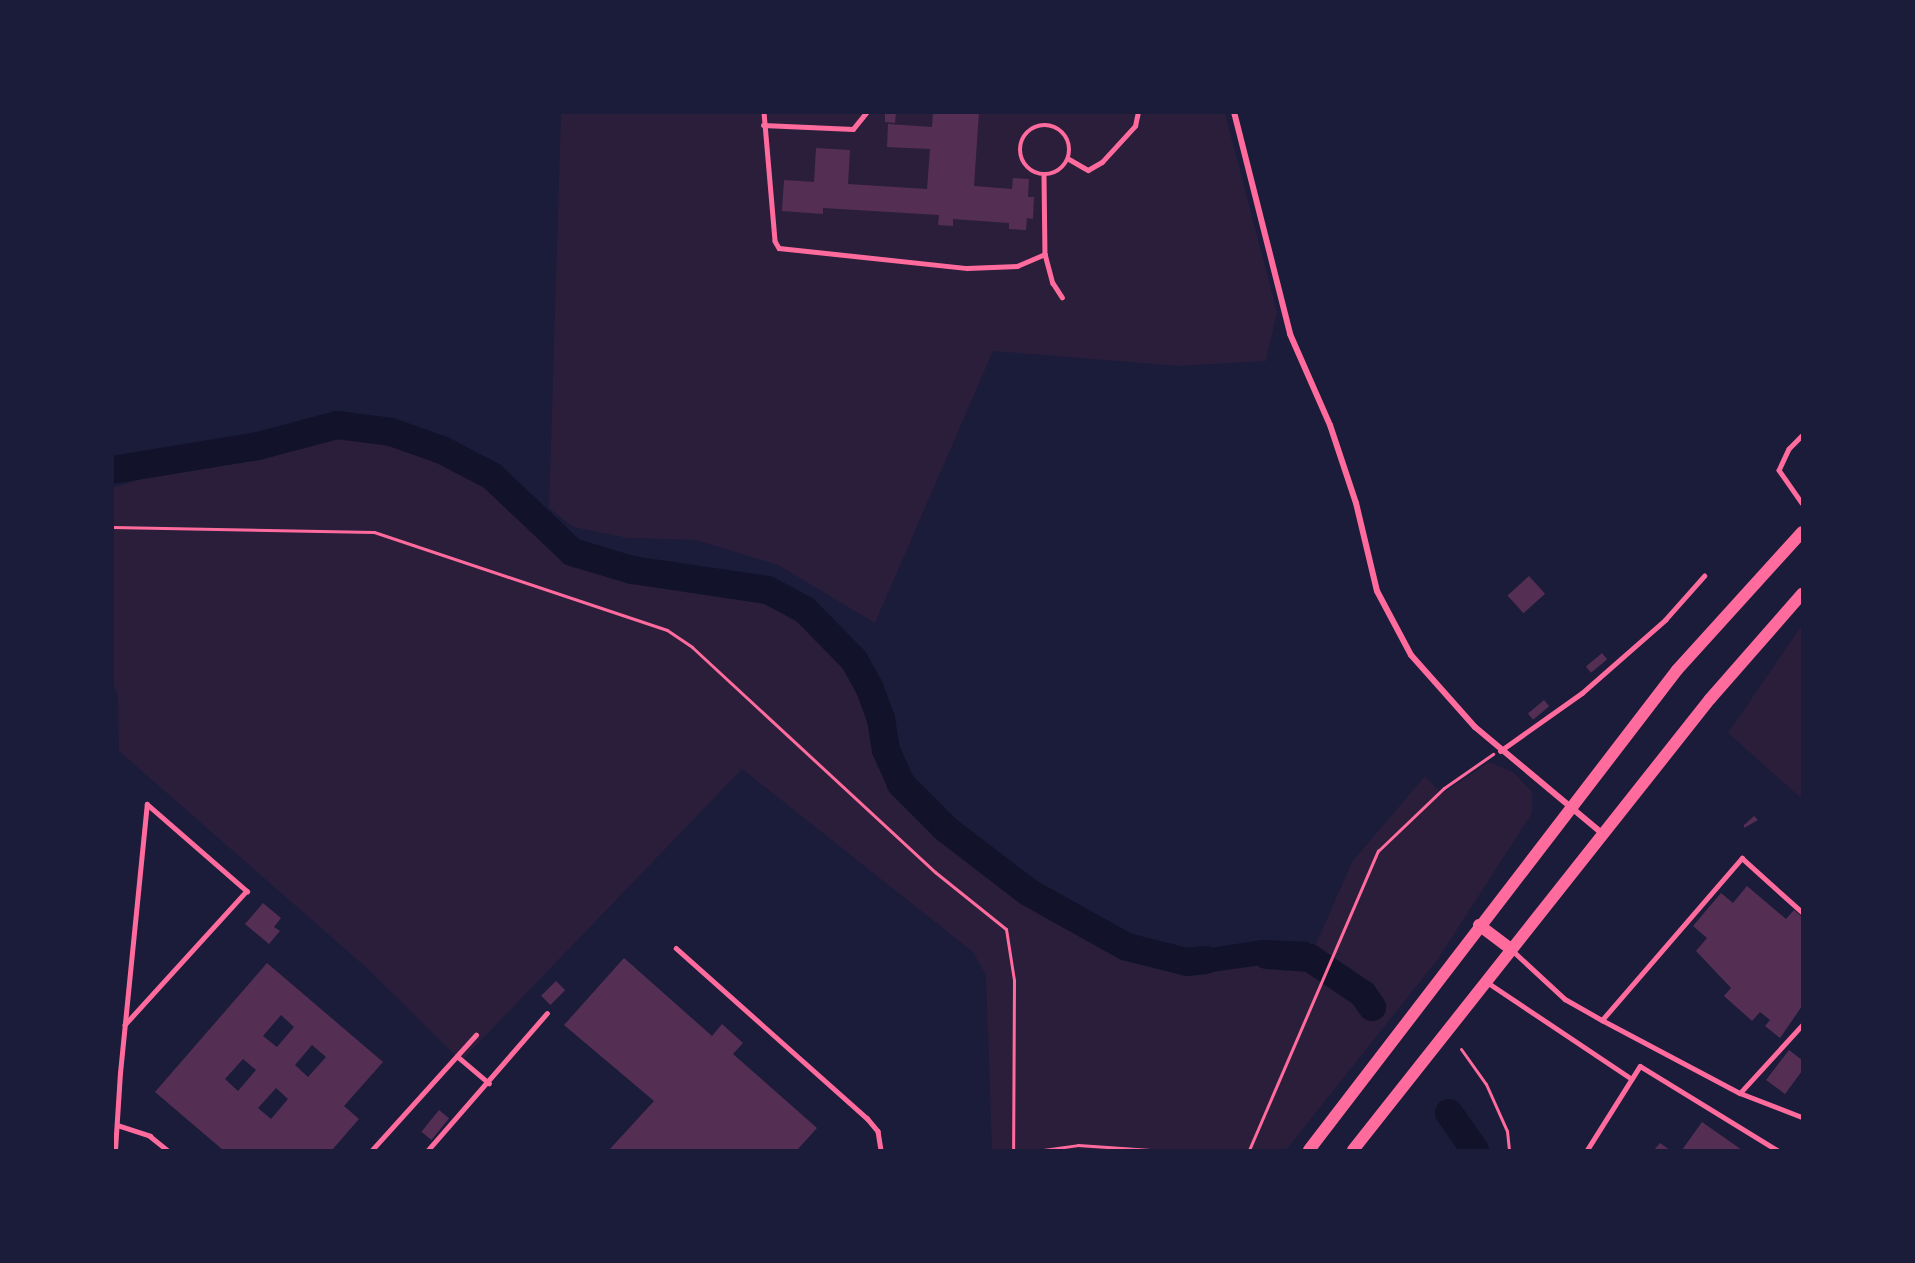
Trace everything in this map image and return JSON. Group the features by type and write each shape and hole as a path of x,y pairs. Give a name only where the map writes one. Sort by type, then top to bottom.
{"main road":[{"path":"1310,1150 1479,925 1677,670 1803,532"},
{"path":"1353,1150 1510,948 1605,835 1710,699 1803,594"},
{"path":"1479,925 1510,948"}],"street":[{"path":"1234,112 1290,334 1330,425 1356,503 1377,591 1411,655 1500,751 1605,835"}],"lane":[{"path":"764,112 763,125 775,242 779,248 967,268 1017,266 1045,254"},
{"path":"763,125 852,129 867,112"},
{"path":"1069,159 1088,170 1102,162 1135,126 1138,112"},
{"path":"1047,124 1062,130 1070,144 1069,159 1059,171 1044,175 1029,169 1020,156 1022,140 1032,128 1047,124"},
{"path":"1044,175 1045,254 1053,283 1062,297"},
{"path":"1803,436 1789,449 1779,470 1803,502"},
{"path":"1500,751 1582,693 1665,620 1704,576"},
{"path":"115,1150 125,1024 147,804 247,891 125,1024"},
{"path":"1602,1020 1742,858 1803,912"},
{"path":"676,948 867,1118 878,1131 881,1150"},
{"path":"1510,948 1565,999 1740,1093 1803,1117"},
{"path":"1485,980 1632,1079"},
{"path":"428,1150 489,1083 547,1013"},
{"path":"1740,1093 1803,1024"},
{"path":"372,1150 476,1035"},
{"path":"457,1056 489,1083"},
{"path":"1587,1150 1640,1066 1777,1150"},
{"path":"117,1125 150,1136 167,1150"}],"path":[{"path":"112,527 374,532 667,630 692,646 935,872 1006,929 1014,980 1013,1150"},
{"path":"1249,1150 1378,851 1444,788 1500,751"},
{"path":"1461,1049 1486,1084 1507,1131 1509,1150"},
{"path":"1043,1150 1078,1145 1150,1150"}],"shaded area":[{"path":"561,113 1225,113 1277,312 1266,361 1178,366 993,351 875,623 778,565 696,540 628,538 573,527 549,508"},
{"path":"346,435 405,446 466,469 515,504 544,539 569,556 611,573 755,590 818,632 836,650 867,713 878,756 893,786 932,829 1034,903 1147,963 1204,973 1310,958 1352,862 1425,776 1442,794 1489,762 1513,772 1532,792 1532,813 1438,959 1286,1150 992,1150 986,975 973,952 742,769 461,1061 368,969 119,751 118,696 112,680 112,488 175,469"},
{"path":"1802,625 1802,799 1728,733"},
{"path":"1262,940 1309,942 1305,959 1204,973 1166,966 1172,950 1191,951"}],"building":[{"path":"885,112 896,112 895,123 885,122"},
{"path":"933,112 979,112 974,186 1012,189 1013,178 1029,179 1028,197 1034,197 1033,219 1027,218 1026,230 1009,229 1009,223 953,219 953,226 938,225 939,215 823,208 823,214 782,211 784,180 814,182 816,148 850,150 848,184 927,189 930,149 887,147 888,124 932,127"},
{"path":"1529,576 1545,594 1524,613 1507,595"},
{"path":"1602,653 1607,659 1591,673 1586,666"},
{"path":"1544,700 1549,706 1533,720 1528,713"},
{"path":"1754,816 1758,820 1744,828 1744,825"},
{"path":"1747,886 1786,919 1794,910 1802,917 1802,1006 1780,1038 1765,1026 1770,1020 1760,1012 1752,1021 1724,996 1731,988 1696,951 1707,938 1693,926 1721,893 1733,903"},
{"path":"263,903 281,918 274,927 280,931 269,944 245,924"},
{"path":"624,958 712,1036 722,1024 743,1043 733,1054 817,1128 797,1150 609,1150 654,1101 564,1025"},
{"path":"267,963 383,1062 344,1106 359,1119 332,1150 223,1150 155,1092","holes":["281,1015 294,1027 277,1047 263,1036","312,1045 326,1057 308,1077 295,1065","243,1059 256,1070 238,1091 225,1079","276,1088 288,1099 271,1119 258,1108"]},
{"path":"556,981 565,990 550,1005 541,996"},
{"path":"1789,1050 1802,1060 1802,1071 1785,1094 1766,1080"},
{"path":"439,1110 449,1118 431,1140 421,1132"},
{"path":"1702,1122 1742,1150 1682,1150"},
{"path":"1660,1143 1670,1150 1654,1150"}],"waterway":[{"path":"112,470 258,446 337,425 391,432 442,450 492,476 572,552 632,570 768,590 805,610 854,660 870,689 881,719 886,750 901,784 946,829 1028,892 1127,947 1187,962 1206,960"},
{"path":"1267,955 1310,958 1363,994 1372,1007"},
{"path":"1449,1113 1475,1150"}]}
